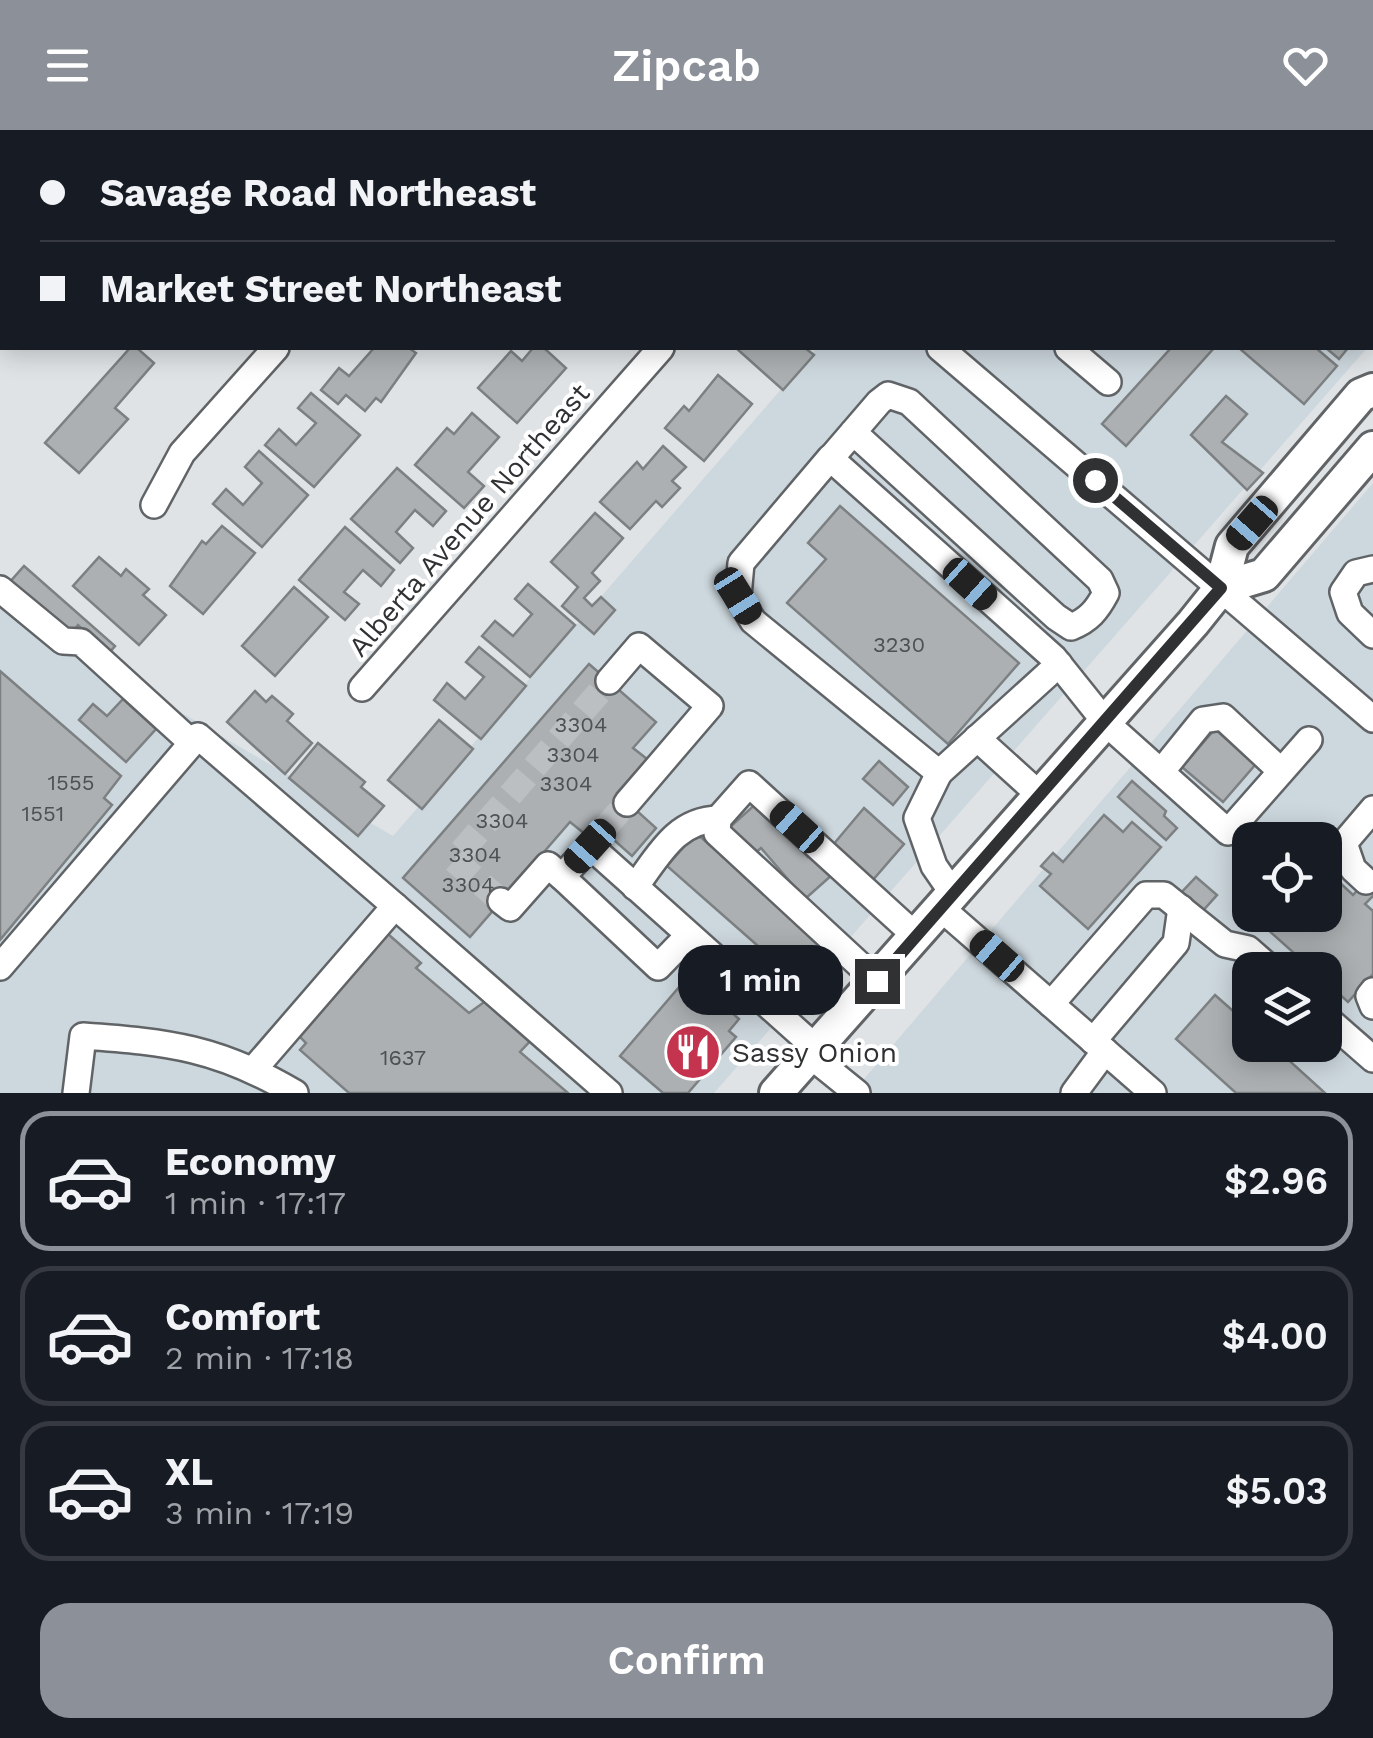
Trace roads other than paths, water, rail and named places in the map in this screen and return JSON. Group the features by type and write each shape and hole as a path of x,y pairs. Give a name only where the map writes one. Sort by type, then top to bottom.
{"main road":[{"path":"776,1093 1221,588 1232,546 1360,395 1373,390"},
{"path":"1221,588 1264,575 1371,456"}],"street":[{"path":"154,504 182,454 274,350"},
{"name":"Alberta Avenue Northeast","path":"362,688 659,350"},
{"path":"1070,350 1108,382"},
{"path":"954,352 1221,588 1369,708"},
{"path":"853,432 1056,618 1071,626 1086,622 1106,593 1100,580 909,402 888,394 853,432 830,458 741,563 738,596 753,621 939,773"},
{"path":"830,458 1058,664 1106,723 1228,832 1309,740"},
{"path":"1373,548 1358,597 1373,613"},
{"path":"1364,571 1343,592 1346,604 1373,634"},
{"path":"0,589 63,641 82,642 192,743"},
{"path":"608,681 639,646 710,706 628,803"},
{"path":"1058,664 939,773 917,818 948,902 1051,1004 1153,1093"},
{"path":"1160,772 1203,720 1223,717 1281,772"},
{"path":"0,966 198,736 609,1093"},
{"path":"977,738 1041,796"},
{"path":"877,981 717,833 718,819 749,784 916,937"},
{"path":"1370,875 1354,869 1344,843 1373,809"},
{"path":"635,886 670,842 696,820 718,819"},
{"path":"562,877 597,838 635,886 856,1093"},
{"path":"501,900 510,908 548,865 658,967 690,935"},
{"path":"1051,1004 1146,895 1164,895 1225,944 1251,952"},
{"path":"254,1069 395,906"},
{"path":"1074,1093 1099,1046 1176,943 1181,908"},
{"path":"1373,990 1368,996 1373,1006"},
{"path":"1342,1031 1373,1059"},
{"path":"76,1093 83,1036 170,1042 254,1069 295,1093"}],"tunnel":[{"path":"501,901 454,860 609,681"},
{"path":"603,830 627,803"}],"place":[{"name":"Sassy Onion","path":"693,1052"}]}
